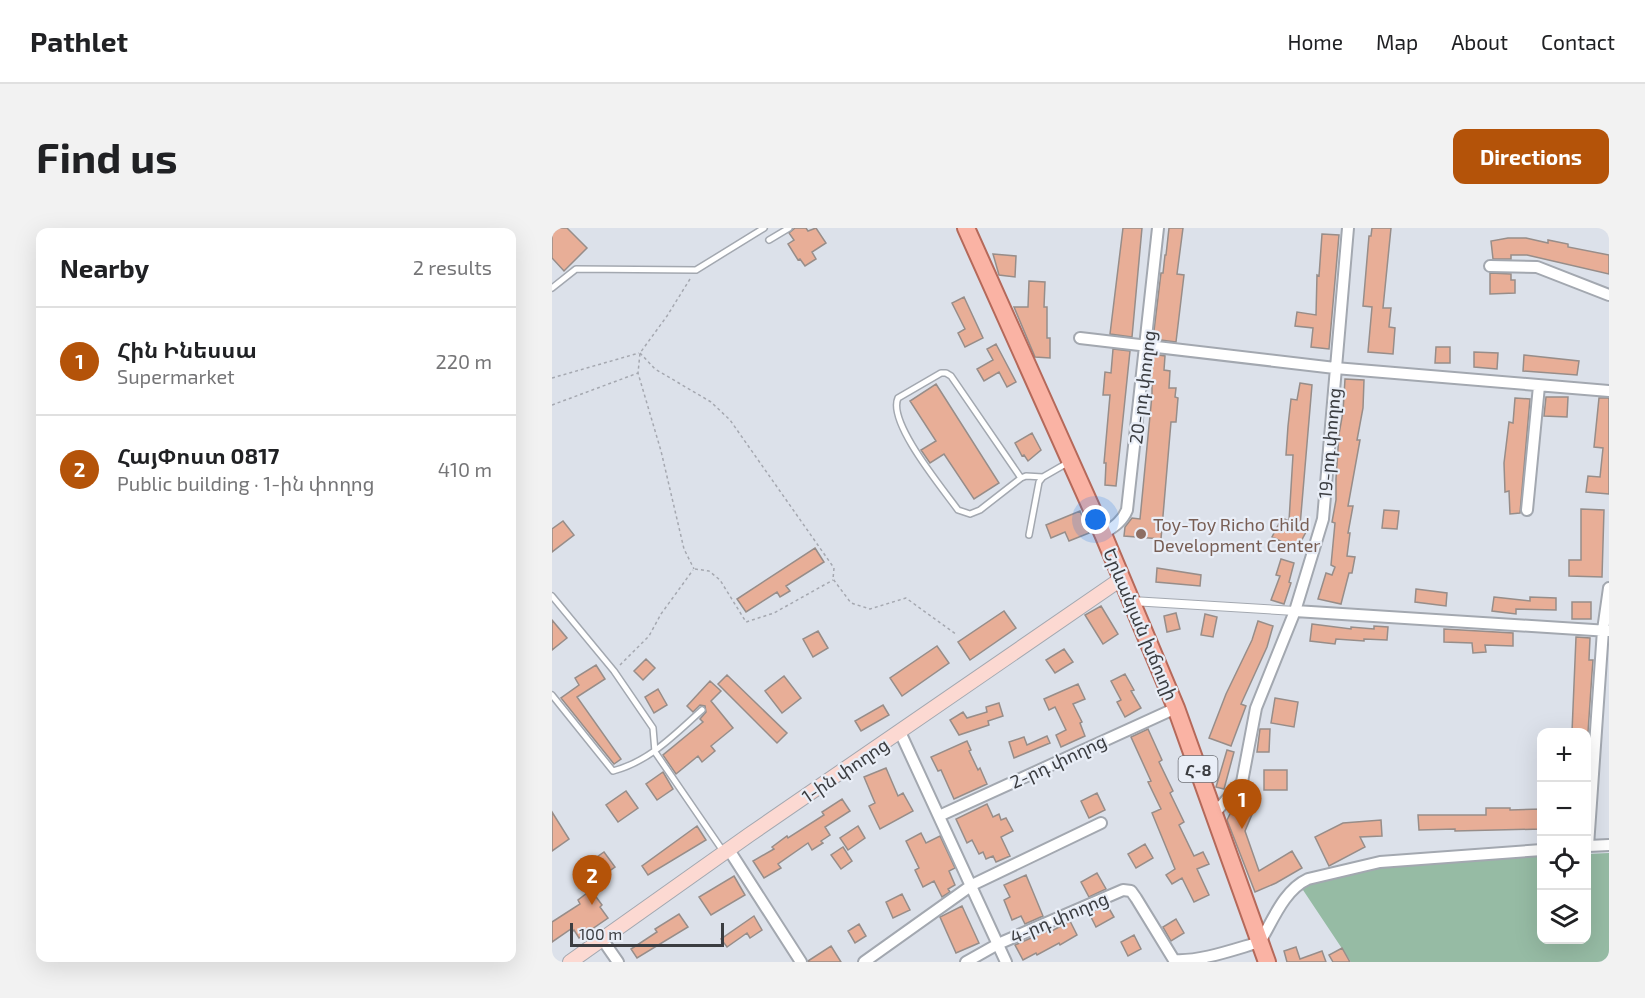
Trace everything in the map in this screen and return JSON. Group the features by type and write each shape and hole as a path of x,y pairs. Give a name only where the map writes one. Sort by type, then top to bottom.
{"main road":[{"name":"Երևանյան խճուղի","path":"966,228 1103,534 1176,708 1267,962"},
{"name":"1-ին փողոց","path":"570,962 726,851 1121,579"}],"street":[{"name":"20-րդ փողոց","path":"1103,534 1124,518 1127,510 1147,346 1158,228"},
{"name":"19-րդ փողոց","path":"1214,814 1242,782 1256,708 1295,611 1323,519 1348,228"},
{"path":"1491,266 1537,267 1609,295"},
{"path":"1080,338 1335,368 1609,391"},
{"path":"1527,510 1539,386"},
{"path":"1589,836 1609,588"},
{"path":"1131,601 1606,631"},
{"name":"2-րդ փողոց","path":"939,816 1176,708"},
{"path":"900,732 1006,962"},
{"path":"864,962 972,885 1101,823"},
{"path":"1591,846 1609,845"},
{"path":"1260,942 1287,895 1297,884 1308,879 1380,862 1537,850"},
{"path":"726,851 801,962"},
{"name":"4-րդ փողոց","path":"966,962 998,944 1123,890 1131,891 1174,960 1182,961 1260,942"},
{"path":"602,939 618,962"}],"lane":[{"path":"552,288 576,269 696,270 764,228"},
{"path":"769,240 789,228"},
{"path":"1021,478 951,376 941,373 898,398 895,405 911,445 958,510 970,514 980,510 1021,478 1043,477"},
{"path":"1029,535 1038,482 1070,461"},
{"path":"552,596 614,671 653,728 655,752 726,851"},
{"path":"552,695 613,771 629,766 655,752 702,710"}],"path":[{"path":"694,569 684,549 660,450 638,373 640,352 667,316 696,270"},
{"path":"552,378 640,352"},
{"path":"640,352 655,369 711,402 730,420 834,568 833,579 851,603 870,609 906,598 957,635"},
{"path":"552,405 638,373"},
{"path":"694,569 709,571 720,580 746,622 774,613 833,579"},
{"path":"614,671 649,636 661,614 694,569"}],"green space":[{"path":"1609,853 1609,962 1351,962 1301,887 1386,865 1537,856 1537,944 1591,944 1591,854"}],"building":[{"path":"552,228 567,228 587,248 564,271 552,258"},
{"path":"795,228 806,228 808,231 816,228 826,243 812,252 816,259 805,266 800,259 798,260 788,244 794,240 789,233"},
{"path":"1123,228 1142,228 1132,337 1110,334"},
{"path":"1169,228 1183,228 1177,274 1184,275 1176,342 1153,339"},
{"path":"1372,228 1391,228 1383,308 1391,308 1389,327 1395,328 1393,354 1368,352 1372,307 1363,306 1369,236 1371,236"},
{"path":"1322,234 1339,235 1329,349 1311,347 1313,328 1295,326 1297,312 1316,315 1317,275 1319,276"},
{"path":"1526,238 1548,243 1548,240 1568,244 1568,247 1609,255 1609,274 1527,255 1511,255 1511,259 1493,259 1491,241"},
{"path":"993,254 1016,256 1015,277 999,275"},
{"path":"1490,273 1511,274 1511,280 1515,280 1515,293 1490,294"},
{"path":"1029,281 1045,282 1044,307 1047,307 1047,338 1050,338 1050,358 1035,357 1014,307 1028,307"},
{"path":"964,297 983,338 965,347 958,333 965,329 952,303"},
{"path":"996,344 1016,382 1007,387 999,372 984,381 977,369 993,360 987,349"},
{"path":"1436,347 1450,347 1450,363 1435,363"},
{"path":"1113,349 1130,351 1116,486 1105,485 1106,463 1104,463 1110,395 1103,395 1105,372 1111,373"},
{"path":"1474,352 1498,353 1497,369 1474,367"},
{"path":"1152,354 1165,356 1164,370 1170,371 1169,388 1176,388 1175,397 1178,398 1176,422 1171,422 1161,539 1124,536 1125,527 1132,518 1140,519 1152,395 1152,383 1149,382"},
{"path":"1524,355 1579,361 1577,375 1523,371"},
{"path":"1345,379 1364,380 1363,408 1357,440 1360,440 1348,506 1353,506 1347,556 1355,557 1341,604 1318,599 1326,573 1332,575 1335,567 1331,565 1335,523 1332,522 1336,500 1339,434"},
{"path":"1300,383 1312,385 1300,526 1307,530 1297,549 1272,537 1282,518 1289,521 1293,455 1286,455 1288,426 1291,399 1297,400"},
{"path":"936,384 999,483 974,499 944,454 930,463 921,450 936,441 910,401"},
{"path":"1546,397 1568,397 1567,417 1544,416"},
{"path":"1515,398 1530,399 1520,513 1510,514 1509,491 1505,492 1504,463 1509,422 1513,423"},
{"path":"1599,398 1609,398 1609,494 1586,492 1588,476 1600,477 1603,448 1594,447"},
{"path":"1032,433 1041,450 1028,461 1024,455 1022,456 1015,443"},
{"path":"1581,509 1604,510 1602,577 1569,576 1569,560 1581,560"},
{"path":"1384,510 1399,511 1397,529 1382,528"},
{"path":"1080,511 1089,533 1069,541 1065,532 1051,538 1046,525"},
{"path":"563,521 574,535 552,552 552,529"},
{"path":"815,548 824,562 786,586 790,591 780,597 777,592 746,612 737,599"},
{"path":"1281,559 1294,563 1289,582 1291,583 1284,604 1271,600 1280,576 1276,575"},
{"path":"1157,568 1201,575 1200,586 1156,582"},
{"path":"1416,589 1447,593 1446,606 1415,602"},
{"path":"1494,597 1530,601 1530,597 1556,598 1556,610 1516,609 1516,614 1492,611"},
{"path":"1572,602 1591,602 1591,619 1572,619"},
{"path":"1101,606 1118,634 1103,644 1085,615"},
{"path":"1004,611 1016,628 970,660 958,642"},
{"path":"1176,613 1180,629 1167,632 1164,616"},
{"path":"1205,614 1217,617 1213,637 1201,635"},
{"path":"552,620 567,638 552,650"},
{"path":"1258,621 1273,626 1267,647 1241,704 1246,706 1231,746 1209,738 1226,694 1252,640"},
{"path":"1312,624 1351,629 1351,627 1374,629 1374,626 1388,627 1387,640 1336,639 1335,644 1310,641"},
{"path":"1444,629 1513,633 1513,646 1485,645 1486,652 1473,653 1472,643 1444,642"},
{"path":"818,631 828,648 813,657 803,639"},
{"path":"1576,637 1590,638 1589,660 1593,660 1588,728 1572,728"},
{"path":"937,646 949,663 902,696 890,678"},
{"path":"1064,649 1073,662 1055,673 1046,660"},
{"path":"646,659 655,668 643,680 634,671"},
{"path":"596,665 605,679 577,697 621,759 614,764 561,698 579,685 575,678"},
{"path":"1125,674 1134,690 1131,691 1141,708 1125,717 1117,702 1121,700 1111,681"},
{"path":"727,675 787,733 777,743 718,684"},
{"path":"784,676 801,698 782,713 765,691"},
{"path":"710,681 721,691 711,701 733,728 711,746 715,751 702,762 698,756 676,774 663,755 703,722 700,719 706,712 705,706 700,705 693,712 687,706"},
{"path":"1078,684 1085,699 1073,704 1082,722 1080,723 1085,736 1061,747 1056,735 1066,730 1055,707 1049,710 1044,699"},
{"path":"658,689 667,705 654,713 645,697"},
{"path":"1275,698 1298,702 1294,727 1271,723"},
{"path":"999,703 1003,716 988,721 989,725 959,735 950,720 963,712 967,718 987,712 986,707"},
{"path":"883,705 889,715 861,731 855,721"},
{"path":"1148,729 1162,760 1159,762 1173,791 1170,793 1184,822 1179,825 1194,856 1203,852 1209,864 1197,869 1209,895 1194,902 1182,878 1172,884 1166,875 1175,869 1152,813 1161,809 1131,737"},
{"path":"1260,729 1270,729 1269,752 1257,752"},
{"path":"1047,736 1050,743 1014,758 1009,742 1024,737 1027,745"},
{"path":"967,741 971,750 969,751 987,784 954,799 941,770 938,771 931,757"},
{"path":"1227,750 1234,752 1224,789 1216,787"},
{"path":"886,768 898,796 903,793 913,811 880,829 869,806 875,803 864,777"},
{"path":"1264,770 1287,770 1287,790 1264,790"},
{"path":"663,772 673,789 657,800 646,784"},
{"path":"626,791 638,808 618,822 606,805"},
{"path":"1244,792 1250,793 1248,809 1253,812 1245,831 1259,871 1292,851 1302,868 1255,892 1227,820 1238,798"},
{"path":"1097,793 1105,810 1089,818 1081,801"},
{"path":"842,799 850,811 825,827 830,835 821,841 823,843 812,850 808,843 778,864 781,868 764,878 753,861 774,849 772,847 787,836 788,838 824,815 822,812"},
{"path":"987,804 993,817 999,814 1001,820 1006,818 1013,831 1001,837 1010,856 996,862 993,856 986,859 983,852 979,854 972,840 967,843 956,819"},
{"path":"1486,808 1537,809 1537,829 1419,830 1418,815 1486,815"},
{"path":"552,812 569,839 552,851"},
{"path":"1381,820 1382,836 1360,837 1365,847 1329,866 1315,837 1343,823"},
{"path":"697,826 706,840 648,875 642,866"},
{"path":"858,826 865,838 848,850 840,838"},
{"path":"921,833 926,843 940,836 955,868 949,871 955,885 948,889 950,892 942,897 934,881 923,887 915,870 919,868 906,841"},
{"path":"1145,844 1153,858 1136,868 1128,854"},
{"path":"843,847 852,861 841,869 831,855"},
{"path":"604,852 615,867 595,881 584,866"},
{"path":"1097,873 1106,889 1089,897 1081,882"},
{"path":"1026,875 1043,916 1025,924 1021,916 1012,920 1004,900 1010,897 1004,885"},
{"path":"734,876 745,895 711,915 699,897"},
{"path":"591,890 608,918 579,938 571,929 552,942 552,922 580,904 578,900"},
{"path":"902,894 910,910 893,918 886,902"},
{"path":"1107,905 1114,917 1096,927 1089,913"},
{"path":"962,906 979,943 956,953 940,917"},
{"path":"679,914 688,927 637,958 631,949 657,932 655,929"},
{"path":"754,916 762,930 750,938 747,933 727,947 721,939"},
{"path":"1176,919 1184,933 1171,941 1163,927"},
{"path":"1070,921 1077,935 1060,945 1059,943 1023,960 1015,945 1049,930 1050,932"},
{"path":"859,924 866,936 855,943 848,931"},
{"path":"1134,935 1141,949 1128,956 1121,942"},
{"path":"831,946 841,962 808,962 808,961"},
{"path":"1296,947 1300,959 1322,951 1326,962 1287,962 1284,951"},
{"path":"1342,948 1350,962 1333,962 1329,955"}],"place":[{"name":"Toy-Toy Richo Child Development Center","path":"1141,534"},
{"name":"Հին Ինեսսա","path":"1242,829"},
{"name":"ՀայՓոստ 0817","path":"592,905"}]}
